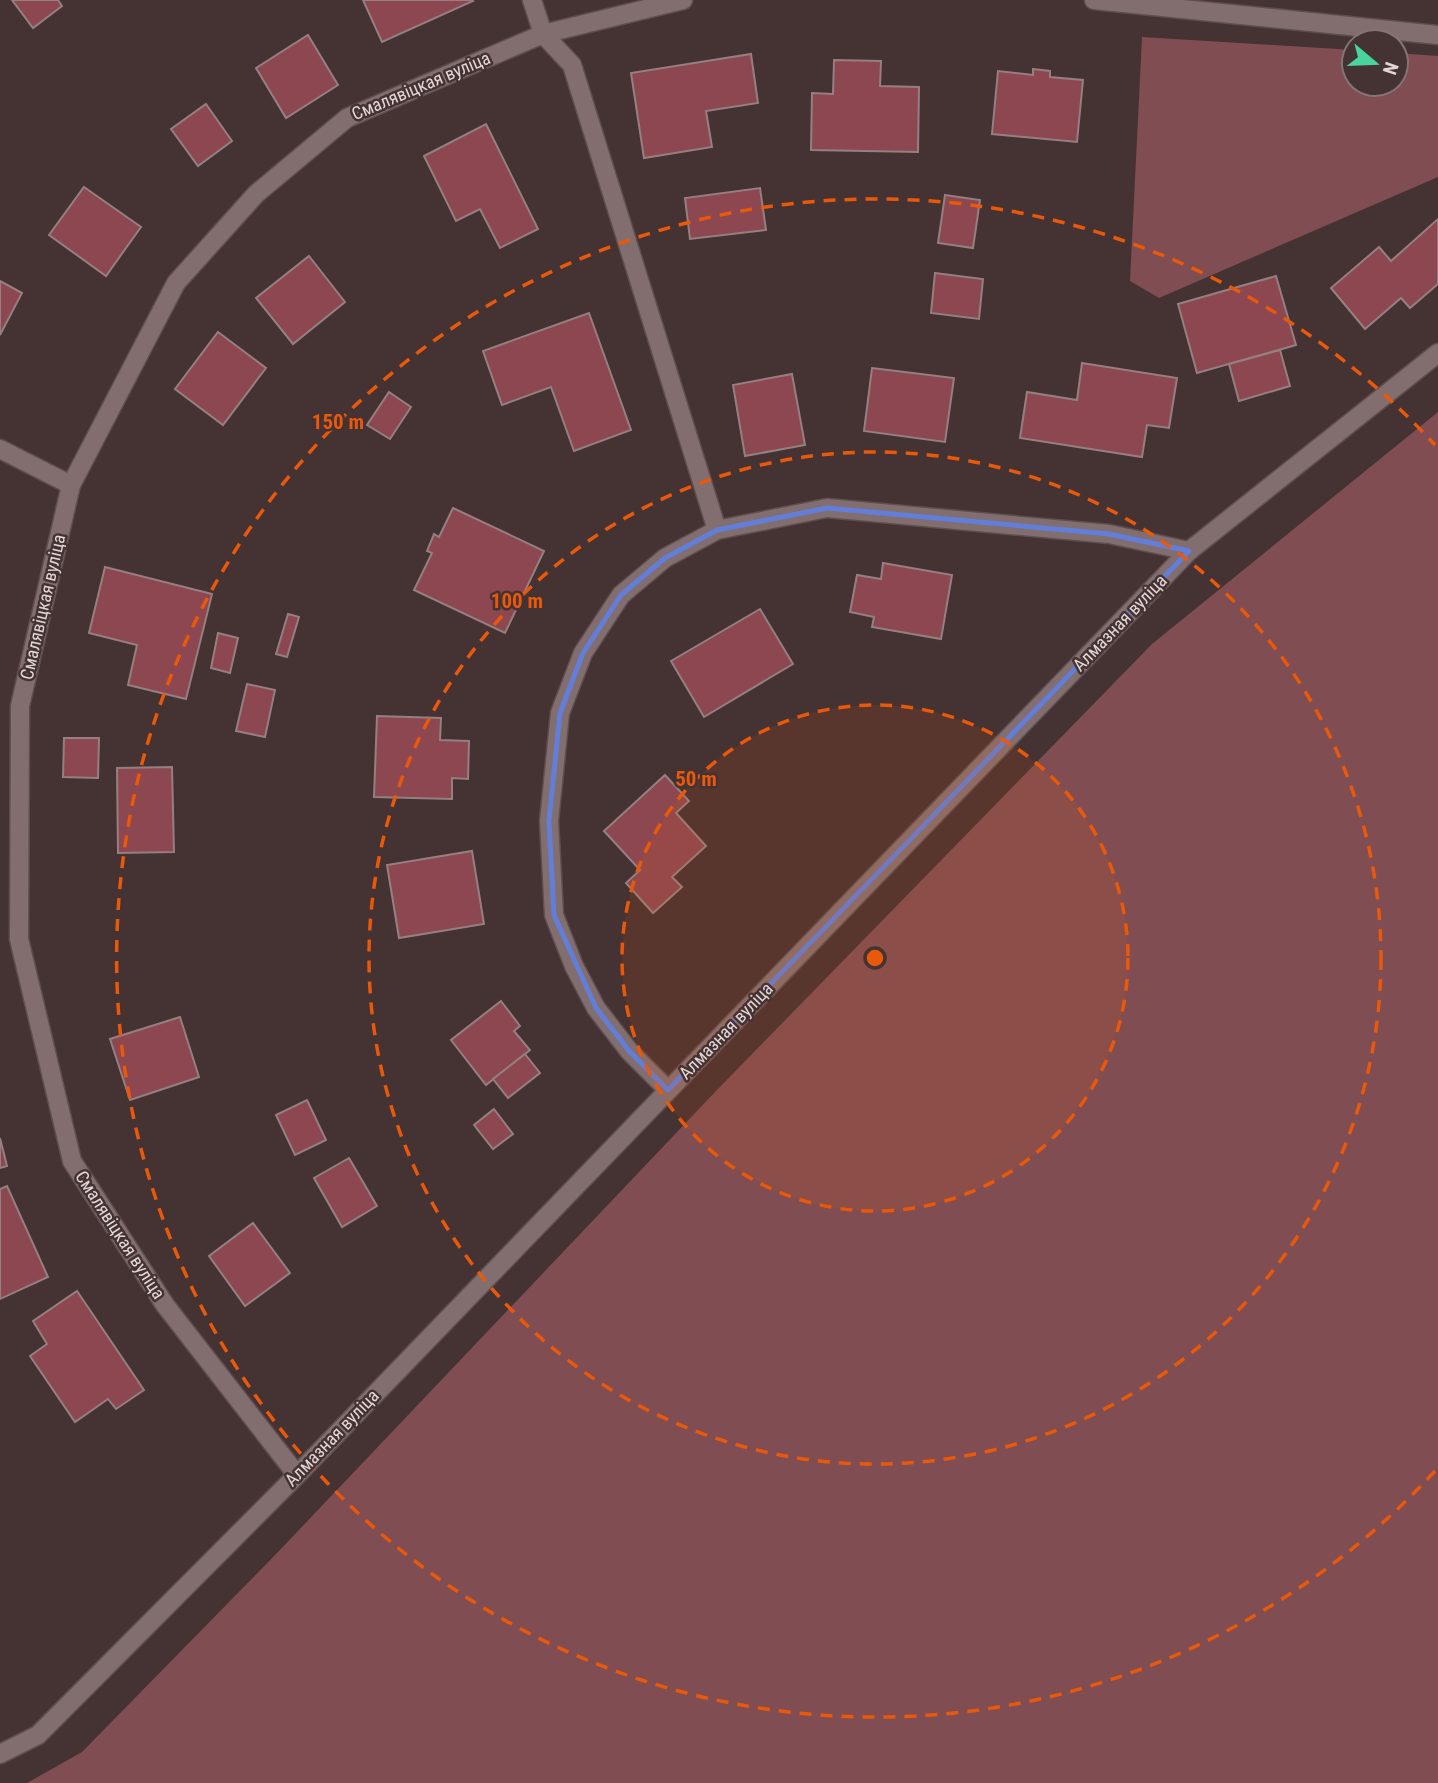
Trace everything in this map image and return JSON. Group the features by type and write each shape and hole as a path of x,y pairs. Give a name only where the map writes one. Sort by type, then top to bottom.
{"street":[{"path":"532,0 542,34 572,65 717,530"},
{"name":"Смалявіцкая вуліца","path":"297,1475 165,1306 72,1161 19,939 20,706 71,485 176,283 256,194 347,118 542,34 683,0"},
{"path":"1094,0 1438,35"},
{"name":"Алмазная вуліца","path":"0,1754 38,1735 297,1475 1189,551 1438,353"},
{"path":"0,449 71,485"},
{"path":"668,1090 630,1052 596,1008 574,966 554,915 549,821 560,713 583,653 621,595 665,558 717,530 827,508 1110,534 1189,551"}],"highlighted area":[{"path":"827,508 1109,534 1189,551 668,1090 630,1052 596,1008 554,915 549,821 560,713 583,653 621,595 665,558 717,530"}],"shaded area":[{"path":"1142,37 1340,49 1340,98 1410,98 1410,54 1438,56 1438,177 1159,298 1130,281"},
{"path":"1438,412 1438,1783 27,1783 82,1752 278,1552 716,1091 1152,644"}],"building":[{"path":"12,0 58,0 62,6 33,28"},
{"path":"363,0 472,0 473,1 382,42"},
{"path":"308,35 338,85 286,118 256,68"},
{"path":"751,54 758,103 706,111 712,147 644,158 631,73"},
{"path":"834,60 881,61 880,86 919,87 918,152 811,150 812,93 833,94"},
{"path":"1033,69 1050,71 1050,77 1083,80 1077,142 992,134 998,71 1033,75"},
{"path":"206,104 232,141 198,166 171,129"},
{"path":"486,124 538,229 500,248 480,209 456,221 424,156"},
{"path":"84,187 141,227 106,276 49,235"},
{"path":"760,188 766,230 690,239 685,198"},
{"path":"945,195 980,200 973,248 938,243"},
{"path":"1438,219 1438,284 1410,308 1401,298 1365,329 1331,288 1379,247 1391,261"},
{"path":"309,256 345,302 293,344 256,298"},
{"path":"935,273 983,279 979,319 931,313"},
{"path":"1276,276 1296,345 1197,373 1178,304"},
{"path":"0,281 22,293 0,335"},
{"path":"589,313 631,430 574,451 551,387 502,405 483,351"},
{"path":"218,332 266,368 223,425 175,389"},
{"path":"1280,350 1290,386 1239,401 1229,364"},
{"path":"1082,363 1177,378 1169,428 1147,425 1142,457 1020,438 1027,392 1077,400"},
{"path":"872,368 954,378 945,442 864,431"},
{"path":"792,374 805,445 745,456 733,385"},
{"path":"389,392 411,407 390,439 367,425"},
{"path":"453,508 544,551 505,633 414,590 432,553 427,551 434,534 439,537"},
{"path":"883,563 952,575 941,639 872,627 874,617 850,612 857,575 881,579"},
{"path":"105,567 212,594 186,699 128,685 137,645 89,633"},
{"path":"760,609 793,664 704,717 671,661"},
{"path":"288,614 299,617 287,657 276,654"},
{"path":"218,633 238,638 230,673 211,668"},
{"path":"247,684 275,690 265,737 236,731"},
{"path":"377,716 441,718 440,740 469,741 468,779 452,778 452,799 374,797"},
{"path":"64,738 99,738 98,778 63,777"},
{"path":"172,767 174,852 118,853 117,768"},
{"path":"665,775 689,801 676,813 706,846 672,877 682,887 653,913 626,883 640,870 604,831"},
{"path":"472,851 484,924 399,938 387,865"},
{"path":"501,1001 520,1026 514,1031 530,1050 486,1085 451,1040"},
{"path":"180,1017 199,1077 130,1100 110,1039"},
{"path":"525,1054 540,1073 508,1098 493,1079"},
{"path":"307,1100 326,1140 295,1155 276,1115"},
{"path":"494,1109 513,1134 493,1149 474,1125"},
{"path":"0,1138 7,1166 0,1168"},
{"path":"349,1158 377,1206 342,1227 314,1178"},
{"path":"7,1186 48,1277 0,1299 0,1189"},
{"path":"253,1223 290,1273 245,1306 209,1256"},
{"path":"77,1291 144,1390 116,1409 108,1399 75,1422 30,1356 47,1344 33,1321"}]}
